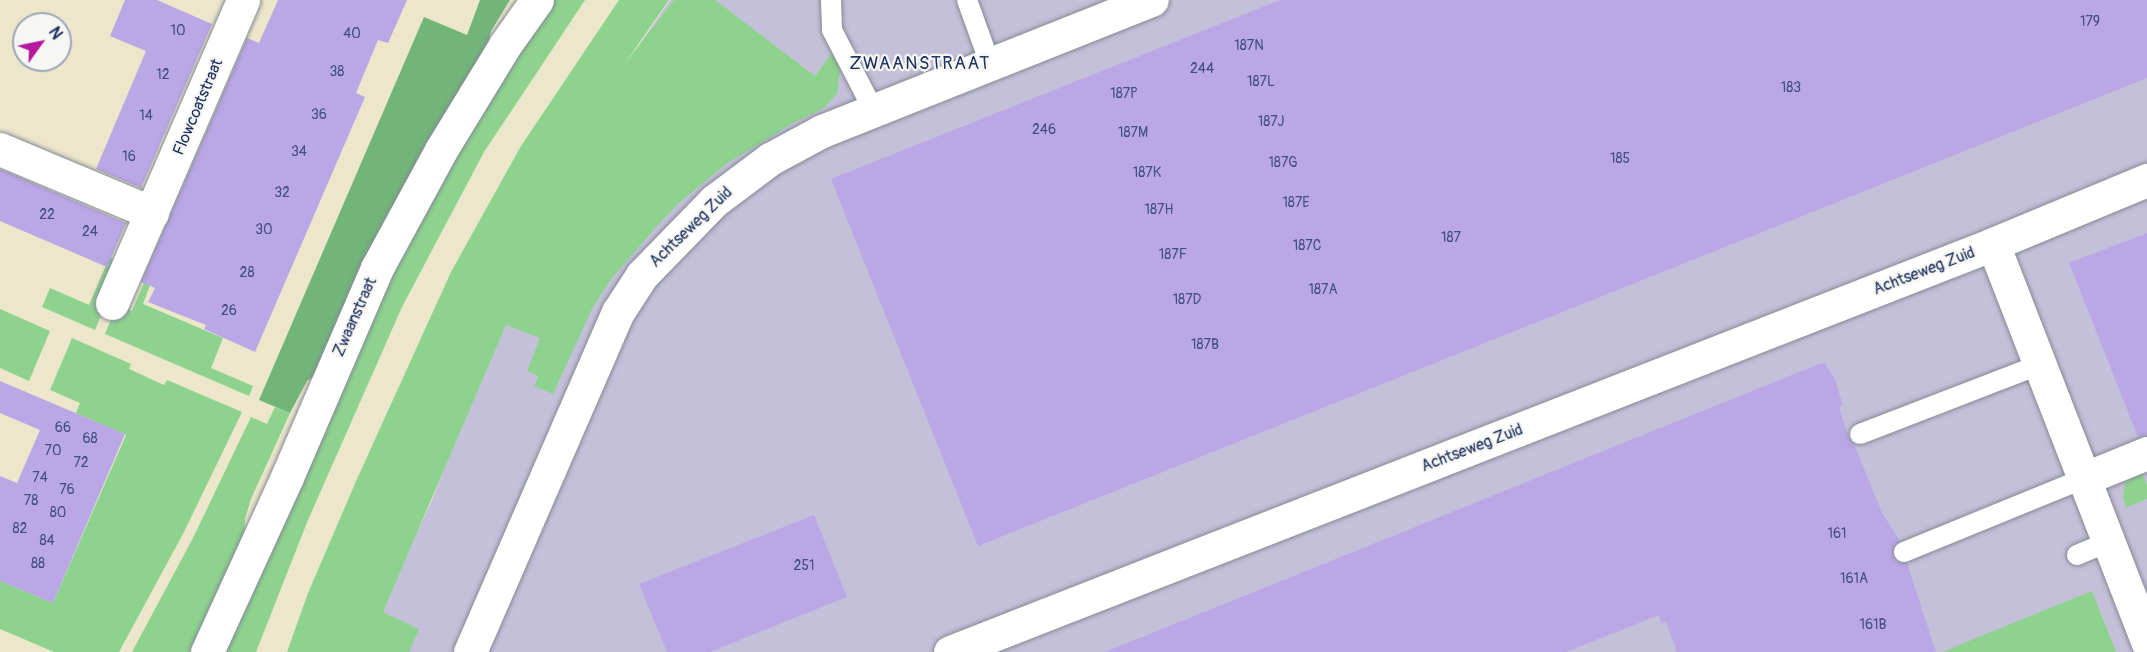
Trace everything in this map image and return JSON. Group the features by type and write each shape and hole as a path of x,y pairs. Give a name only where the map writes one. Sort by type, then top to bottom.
{"street":[{"name":"Flowcoatstraat","path":"112,303 243,0"},
{"name":"Zwaanstraat","path":"207,652 377,268 441,150 505,45 537,0"},
{"name":"Achtseweg Zuid","path":"470,652 618,312 642,275 714,201 770,159 822,131 1152,0"},
{"path":"0,149 152,213"},
{"name":"Achtseweg Zuid","path":"950,652 1994,244 2147,180"},
{"name":"Achtseweg Zuid","path":"1994,244 2147,642"},
{"path":"2083,479 2147,453"}],"lane":[{"path":"831,0 832,30 874,111"},
{"path":"967,0 990,64"},
{"path":"1860,434 2039,365"},
{"path":"1904,552 2083,479"},
{"path":"2077,555 2108,542"}],"shaded area":[{"path":"670,0 2147,0 2147,652 362,652 432,500 502,321 596,108"}],"green space":[{"path":"480,0 510,0 491,31 487,50 317,374 307,381 290,413 259,400 424,17 467,35"},
{"path":"548,0 585,0 484,152 402,307 308,520 256,652 221,652 386,274"},
{"path":"619,0 669,0 626,62 674,0 715,0 815,76 831,54 840,68 837,94 824,108 793,123 726,164 679,203 657,226 612,278 593,307 553,394 534,386 538,376 527,371 540,338 506,325 383,612 419,629 409,652 287,652 308,593 357,479 451,272 521,146"},
{"path":"109,258 114,259 107,301 95,330 42,307 50,288 89,305"},
{"path":"146,278 152,280 143,304 223,338 211,368 253,386 249,396 105,334 117,305 132,311"},
{"path":"0,309 50,331 29,381 0,368"},
{"path":"72,338 131,364 129,369 164,385 167,380 242,412 184,532 119,652 54,652 0,629 0,581 53,603 126,435 76,413 80,403 50,390"},
{"path":"275,407 290,413 251,499 245,519 244,544 190,652 132,652 193,538 251,417 267,424"},
{"path":"2141,471 2147,485 2147,499 2126,508 2123,497 2125,483 2131,475"},
{"path":"2092,591 2116,652 1943,652 1959,645"}],"building":[{"path":"125,0 157,0 212,24 141,188 96,169 146,51 110,36"},
{"path":"278,0 407,0 388,43 378,40 356,93 365,97 255,352 204,329 206,325 148,302 155,288 141,282 247,38 259,43"},
{"path":"1280,0 2147,0 2147,78 978,546 831,179"},
{"path":"0,169 126,223 107,267 0,221"},
{"path":"2147,233 2147,435 2138,437 2069,263"},
{"path":"1824,362 1835,379 1843,406 1839,407 1849,439 1854,444 1882,513 1900,541 1894,545 1893,556 1897,562 1907,563 1936,652 1677,652 1666,622 1661,624 1659,615 1566,652 1105,652"},
{"path":"0,381 125,434 53,603 0,581 0,476 17,483 40,430 0,413"},
{"path":"814,515 847,597 710,652 667,652 639,584"}],"district":[{"name":"ZWAANSTRAAT","path":"920,64"}]}
